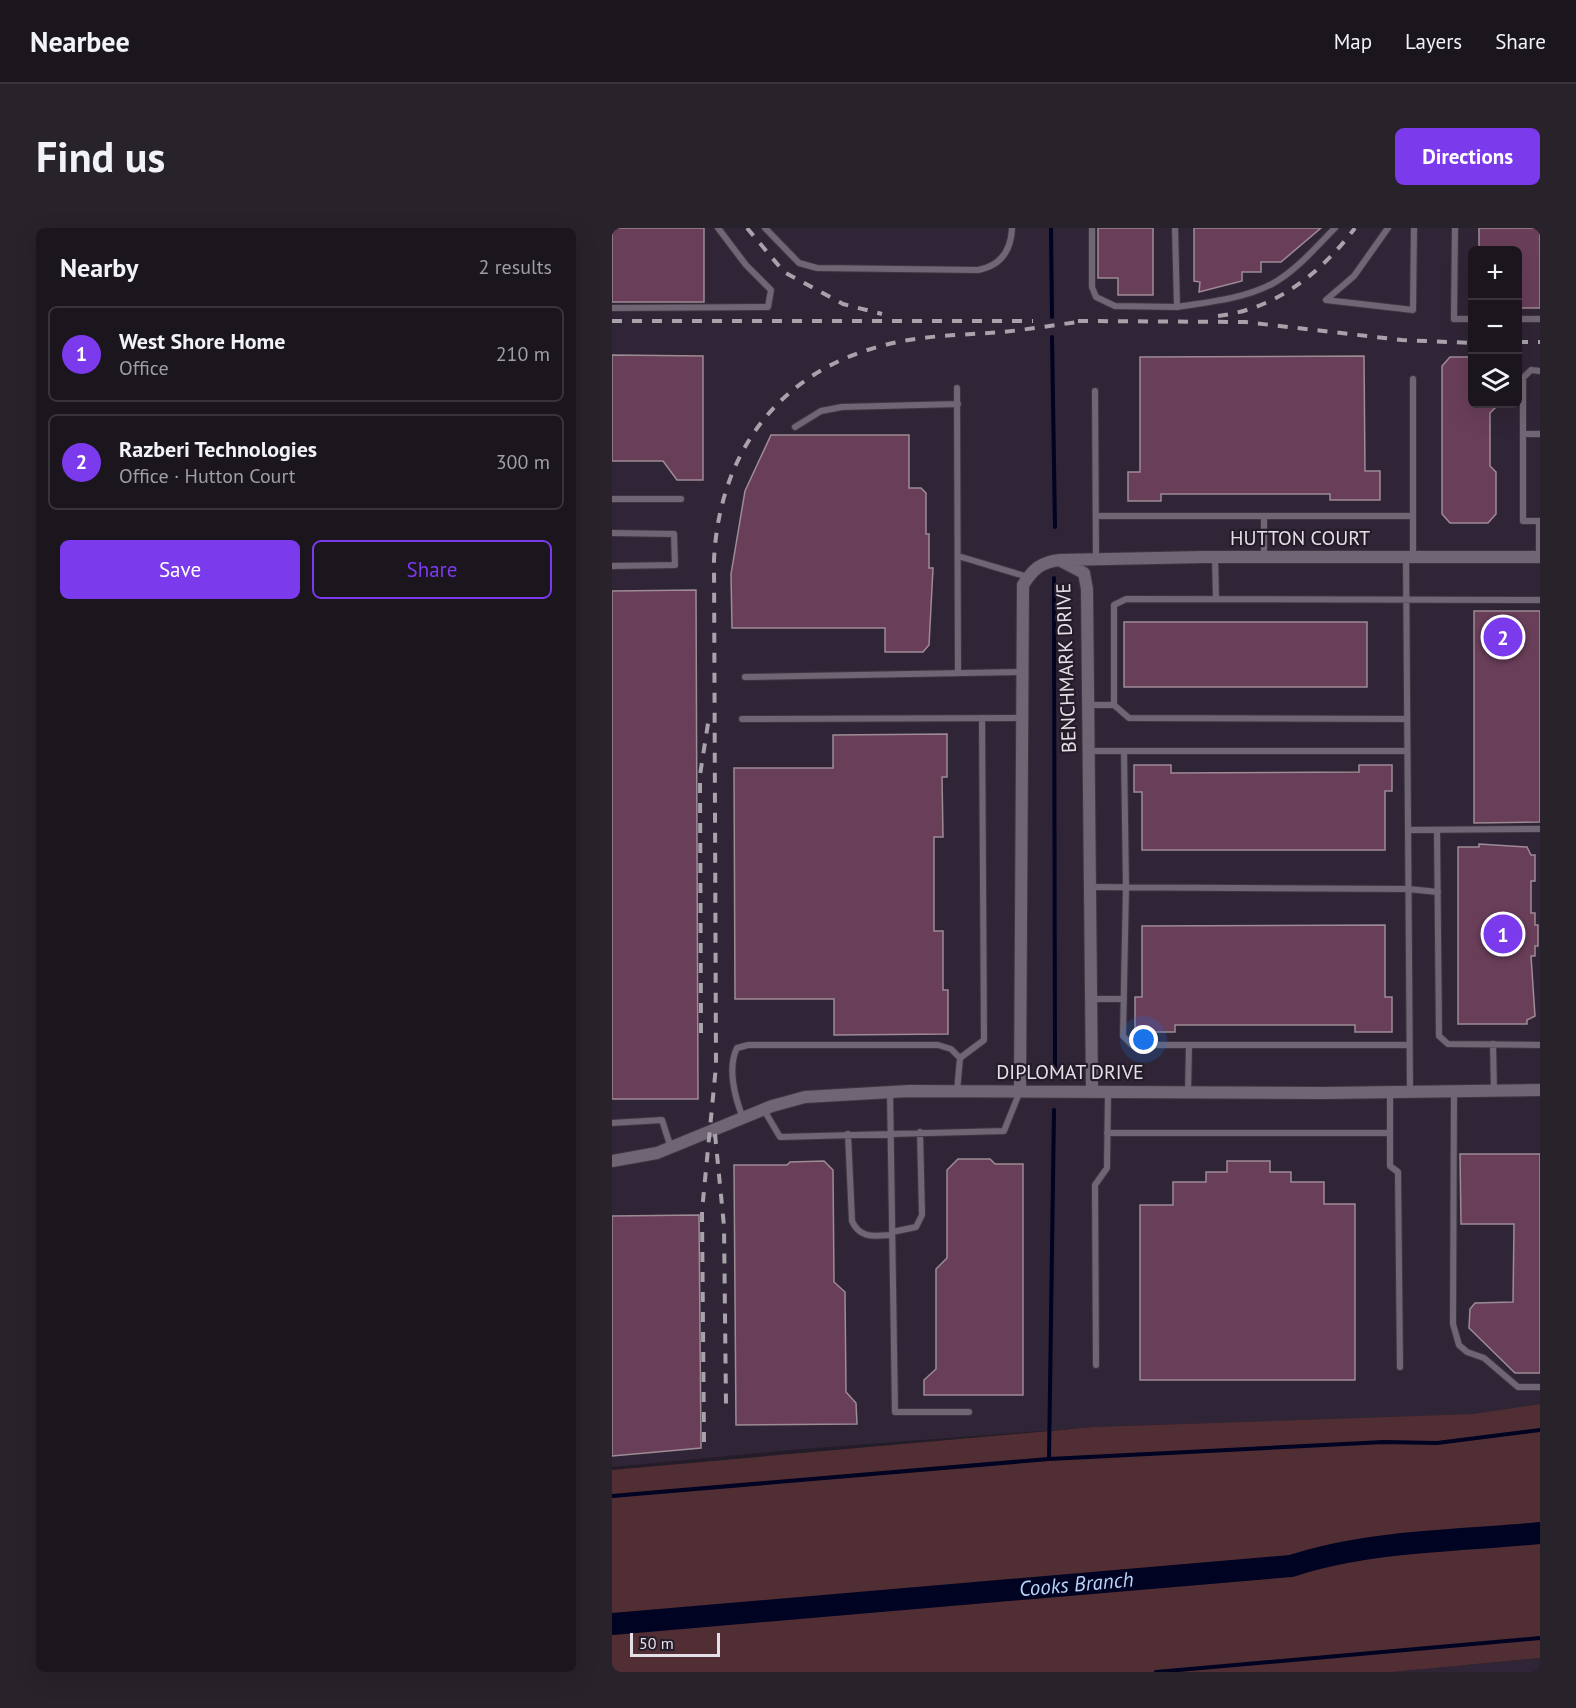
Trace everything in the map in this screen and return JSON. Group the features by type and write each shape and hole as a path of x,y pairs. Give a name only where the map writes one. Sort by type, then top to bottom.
{"street":[{"name":"HUTTON COURT","path":"1060,560 1215,557 1540,557"},
{"name":"BENCHMARK DRIVE","path":"1020,1091 1023,585 1033,569 1060,560 1084,573 1088,589 1092,1091"},
{"name":"DIPLOMAT DRIVE","path":"612,1161 657,1153 764,1110 805,1097 957,1091 1454,1092 1540,1090"}],"lane":[{"path":"612,308 768,307 771,290 746,265 718,228"},
{"path":"765,228 799,263 817,268 978,270 992,267 1006,254 1011,228"},
{"path":"1092,228 1092,287 1096,297 1115,306 1177,307 1228,300 1273,284 1307,256 1335,228"},
{"path":"1175,228 1177,307"},
{"path":"1388,228 1354,276 1326,300 1413,310 1414,228"},
{"path":"1455,228 1454,319 1468,319"},
{"path":"1522,319 1540,319"},
{"path":"1540,371 1531,370 1523,378 1523,521 1540,521 1540,557"},
{"path":"1410,1092 1406,599 1413,516 1413,379"},
{"path":"957,388 958,673"},
{"path":"1095,391 1096,559"},
{"path":"795,427 821,411 842,407 958,404"},
{"path":"1523,434 1540,434"},
{"path":"612,499 681,499"},
{"path":"1096,516 1413,516"},
{"path":"1264,516 1264,557"},
{"path":"612,533 674,534 675,565 612,566"},
{"path":"958,556 1028,577"},
{"path":"1215,557 1216,599"},
{"path":"1114,705 1114,605 1126,598 1540,600"},
{"path":"745,677 1023,672"},
{"path":"1088,705 1114,705 1129,718 1407,718"},
{"path":"957,1091 960,1058 984,1040 985,1034 982,718"},
{"path":"742,719 1022,718"},
{"path":"1088,750 1407,751"},
{"path":"1124,750 1126,887 1123,1036 1132,1045 1409,1045"},
{"path":"1408,830 1540,829"},
{"path":"1437,830 1439,1036 1448,1044 1540,1045"},
{"path":"1089,887 1408,889 1438,892"},
{"path":"1090,999 1124,999"},
{"path":"1493,1044 1494,1091"},
{"path":"743,1119 735,1099 733,1056 737,1048 748,1046 938,1045 951,1049 960,1058"},
{"path":"1188,1092 1189,1045"},
{"path":"764,1110 780,1137 1004,1131 1020,1091"},
{"path":"890,1092 895,1412 969,1412"},
{"path":"1096,1365 1095,1185 1107,1168 1108,1092"},
{"path":"1390,1092 1390,1166 1398,1172 1400,1367"},
{"path":"1454,1092 1453,1324 1459,1345 1467,1352 1484,1358 1518,1387 1540,1387"},
{"path":"612,1123 662,1120 671,1148"},
{"path":"848,1134 852,1221 855,1230 863,1236 892,1234 916,1227 922,1215 920,1132"},
{"path":"1107,1133 1390,1133"}],"shaded area":[{"path":"612,228 1540,228 1540,1404 1474,1414 1094,1427 790,1450 612,1467"},
{"path":"1540,1404 1540,1658 1392,1672 612,1672 612,1470 1094,1427 1473,1414"},
{"path":"1540,1658 1540,1672 1392,1672"}],"building":[{"path":"612,228 704,228 704,302 612,302"},
{"path":"1098,228 1153,228 1153,295 1118,295 1118,278 1098,278"},
{"path":"1194,228 1321,228 1281,262 1261,262 1261,272 1242,272 1242,281 1199,292 1200,282 1194,281"},
{"path":"1479,228 1540,228 1540,308 1522,308 1522,246 1479,246"},
{"path":"612,355 703,356 703,480 677,480 663,461 612,461"},
{"path":"1364,356 1365,471 1380,471 1380,500 1330,500 1330,494 1161,494 1161,501 1128,501 1128,472 1140,472 1140,357"},
{"path":"1450,357 1468,357 1468,408 1495,408 1490,413 1490,466 1496,472 1496,514 1488,523 1450,523 1442,514 1442,366"},
{"path":"771,435 909,435 909,488 921,488 926,493 929,568 933,568 929,645 923,652 885,652 885,628 732,628 731,574 745,491"},
{"path":"696,590 698,1099 612,1099 612,591"},
{"path":"1474,611 1540,611 1540,822 1474,823"},
{"path":"1124,622 1367,622 1367,687 1124,687"},
{"path":"947,734 947,777 942,777 943,837 934,837 934,931 943,931 943,990 948,990 948,1034 834,1035 834,999 735,999 734,768 833,768 833,735"},
{"path":"1134,765 1171,765 1171,773 1359,772 1359,765 1392,765 1392,791 1385,791 1385,850 1142,850 1142,792 1134,792"},
{"path":"1479,844 1527,847 1531,855 1535,855 1535,881 1531,881 1531,913 1535,913 1535,925 1538,925 1538,946 1535,946 1535,956 1531,956 1535,1016 1527,1020 1527,1024 1458,1024 1458,847 1479,847"},
{"path":"1385,925 1385,997 1392,997 1392,1032 1355,1032 1355,1025 1175,1025 1175,1032 1135,1032 1135,997 1142,997 1142,926"},
{"path":"1460,1154 1540,1154 1540,1373 1515,1373 1469,1328 1470,1309 1475,1303 1513,1302 1514,1224 1461,1224"},
{"path":"958,1159 990,1159 995,1164 1023,1164 1023,1395 924,1395 924,1380 936,1369 936,1269 947,1258 947,1170"},
{"path":"824,1161 833,1170 834,1282 845,1292 846,1392 856,1403 857,1424 736,1425 734,1165 787,1165 790,1162"},
{"path":"1227,1161 1270,1161 1270,1172 1291,1172 1291,1182 1324,1182 1324,1204 1355,1204 1355,1380 1140,1380 1140,1205 1173,1205 1173,1182 1206,1182 1206,1172 1227,1172"},
{"path":"699,1215 701,1448 612,1456 612,1216"}],"waterway":[{"path":"1051,228 1052,317"},
{"path":"1052,337 1055,527"},
{"path":"1054,578 1055,1072"},
{"path":"1049,1459 1054,1110"},
{"path":"612,1496 1049,1459 1384,1442 1437,1443 1540,1430"},
{"name":"Cooks Branch","path":"612,1624 1291,1566 1321,1557 1383,1546 1540,1533"},
{"path":"1156,1672 1540,1638"}],"railway":[{"path":"747,228 784,272 843,304 882,314"},
{"path":"1218,316 1259,306 1296,286 1327,260 1355,228"},
{"path":"612,321 1033,321"},
{"path":"1078,321 1245,322 1402,340 1468,343"},
{"path":"704,1442 702,1211 716,1066 714,560 718,521 728,485 742,452 762,422 786,396 814,375 847,357 914,339 1003,332 1084,321"},
{"path":"1522,342 1540,342"},
{"path":"701,1033 700,775 709,717"},
{"path":"715,1134 724,1226 726,1405"}],"place":[{"name":"Razberi Technologies","path":"1503,637"},
{"name":"West Shore Home","path":"1503,934"}]}
